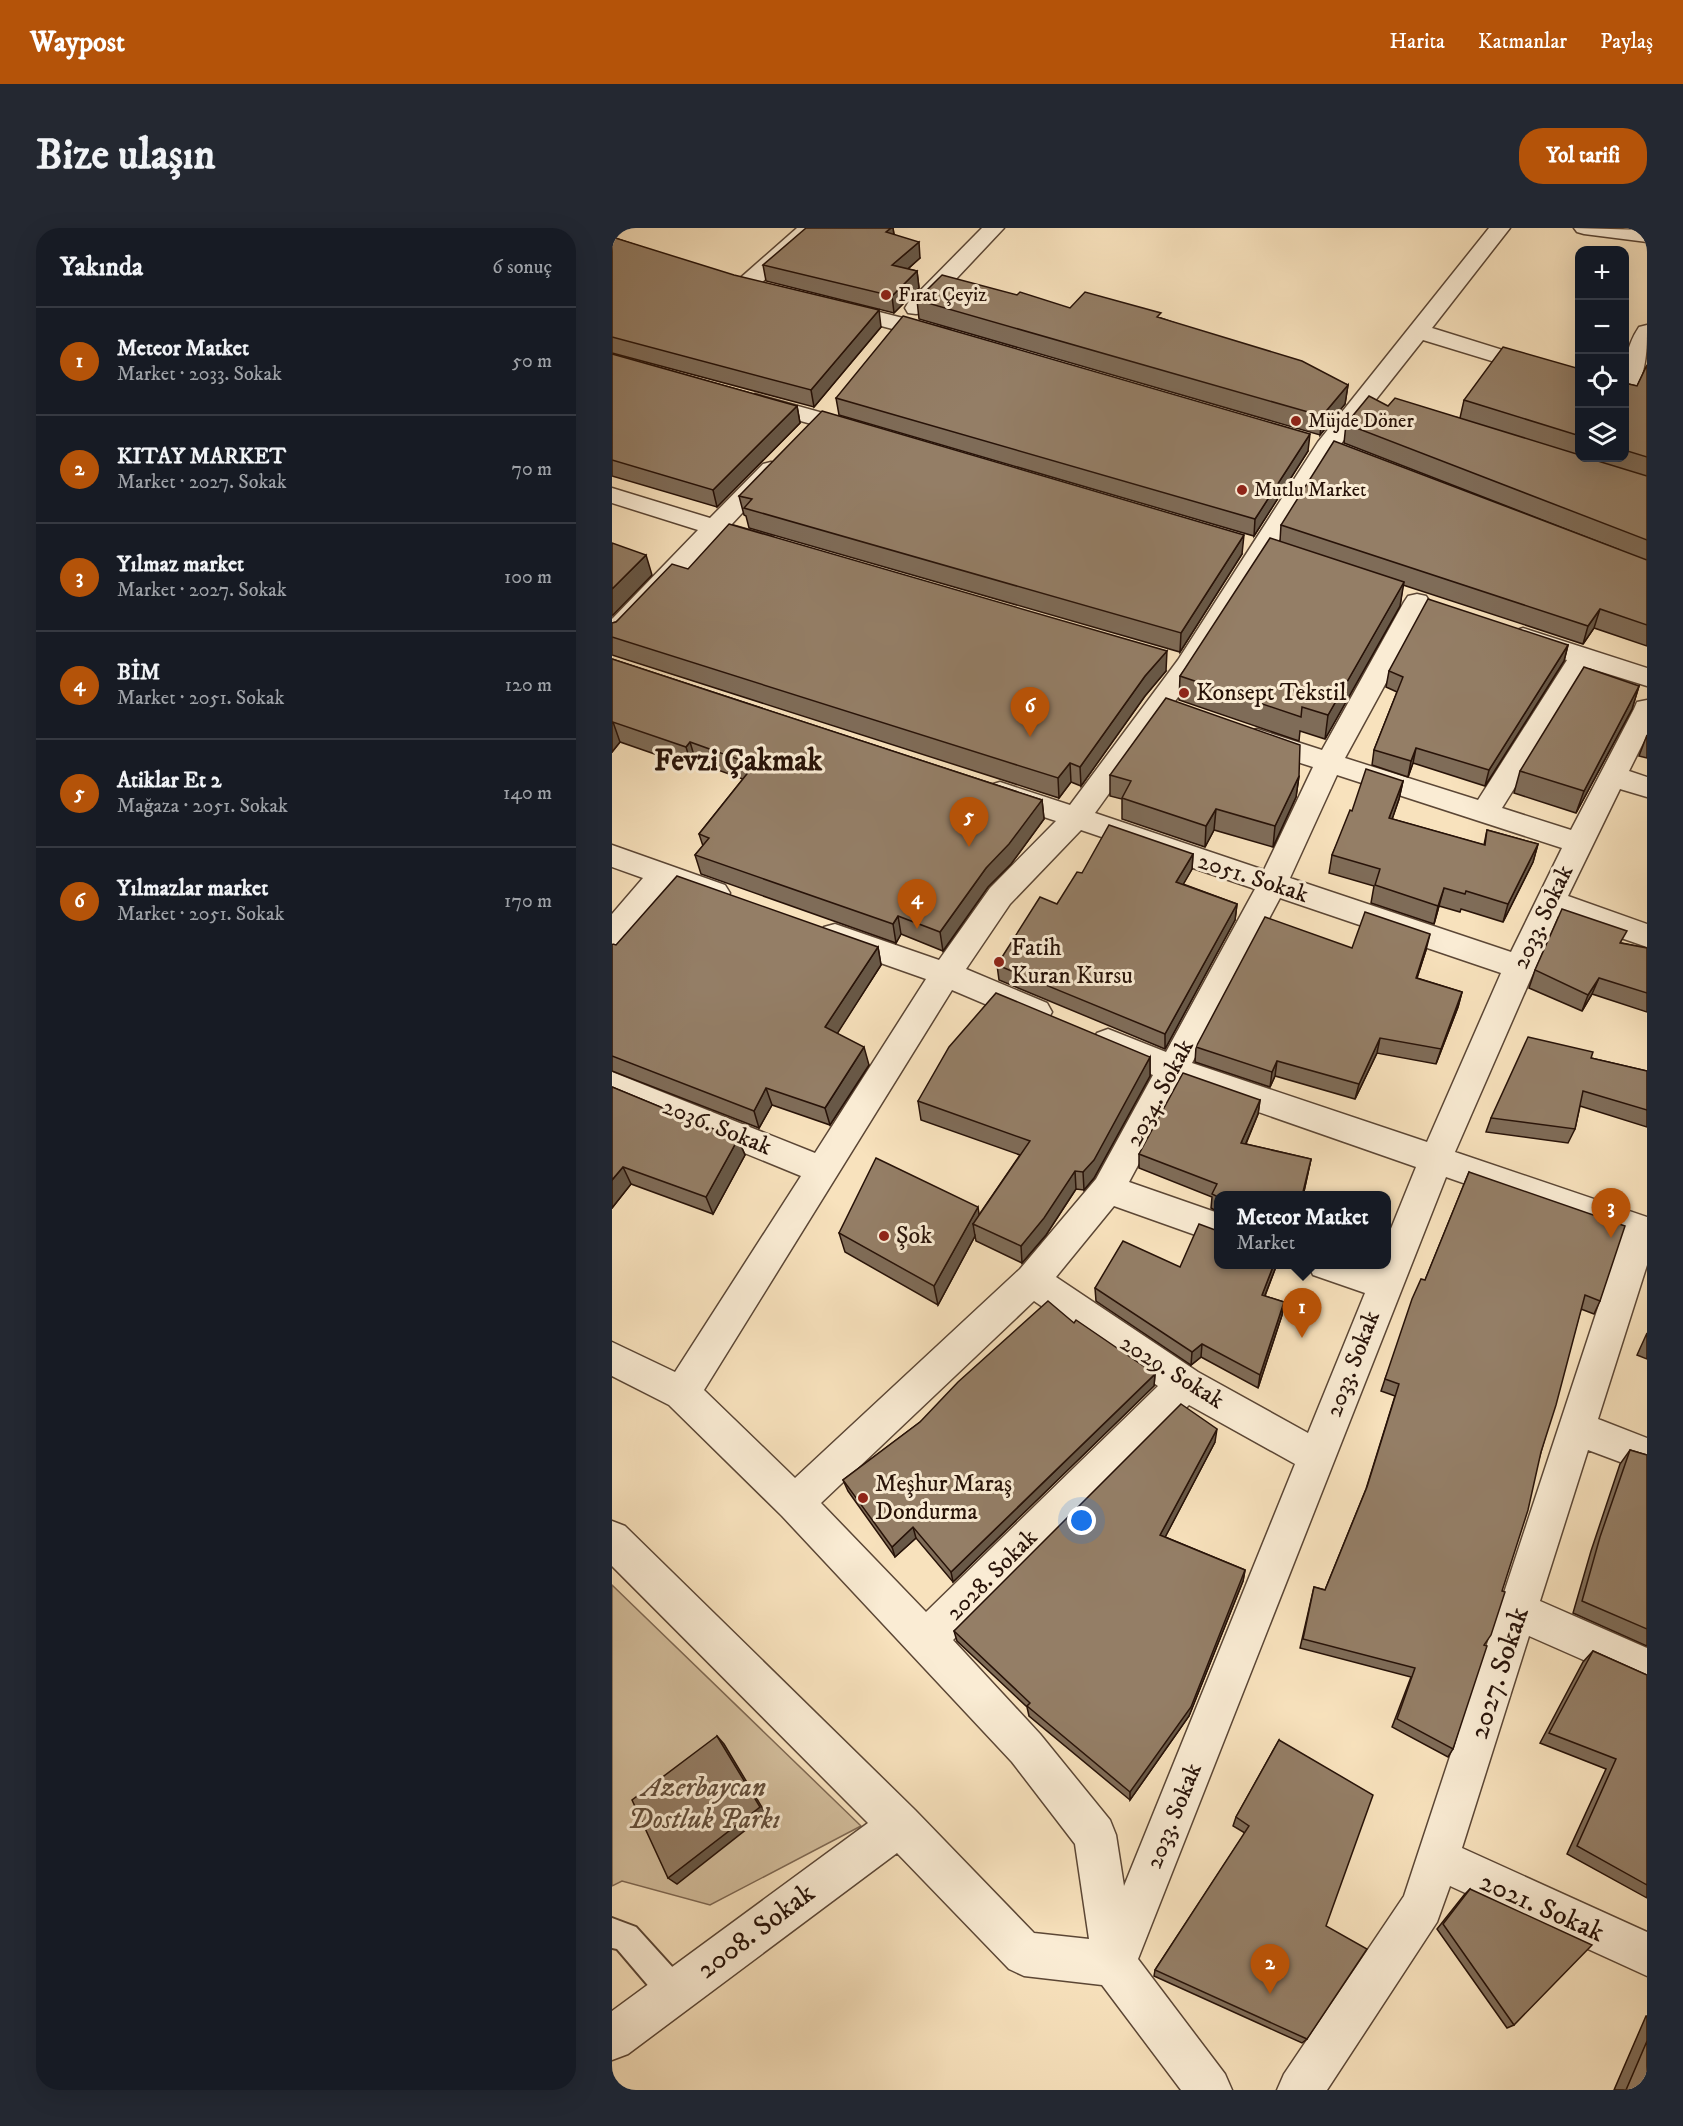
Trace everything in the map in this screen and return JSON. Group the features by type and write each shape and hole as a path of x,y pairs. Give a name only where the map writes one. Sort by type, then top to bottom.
{"street":[{"path":"746,285 808,228"},
{"path":"880,346 994,228"},
{"path":"682,1393 946,974 1000,896 1077,817 1157,704 1175,663 1260,549 1326,447 1376,402 1418,331 1500,228"},
{"path":"1584,228 1647,237"},
{"path":"723,278 768,290"},
{"path":"813,301 959,340"},
{"path":"1418,331 1575,379"},
{"path":"1629,377 1647,332"},
{"path":"728,394 876,436"},
{"path":"1629,398 1647,403"},
{"path":"612,634 787,453"},
{"path":"612,495 781,548"},
{"name":"2034. Sokak","path":"795,1503 1032,1280 1108,1189 1272,885 1328,764 1417,602"},
{"path":"1506,631 1647,677"},
{"path":"1484,814 1583,656"},
{"path":"1157,704 1189,716"},
{"name":"2033. Sokak","path":"1391,1268 1549,901 1647,709"},
{"path":"1232,730 1328,764 1578,843"},
{"path":"1612,776 1647,787"},
{"name":"2051. Sokak","path":"975,784 1519,967"},
{"path":"612,856 742,902"},
{"path":"612,935 663,874"},
{"path":"1549,901 1647,936"},
{"path":"810,926 946,974 1173,1070 1644,1231"},
{"name":"2036. Sokak","path":"612,1085 822,1170"},
{"path":"1108,1189 1214,1227"},
{"name":"2027. Sokak","path":"1300,2090 1422,1906 1644,1231"},
{"path":"1339,1269 1384,1285"},
{"name":"2033. Sokak","path":"1114,1964 1391,1269"},
{"name":"2029. Sokak","path":"1032,1280 1185,1384 1317,1457"},
{"path":"612,1358 682,1393 795,1503 1026,1748 1095,1835 1114,1964 1209,2090"},
{"name":"2028. Sokak","path":"926,1640 1185,1384"},
{"path":"1578,1429 1647,1455"},
{"path":"612,1539 900,1825 1024,1954 1114,1964"},
{"path":"1518,1611 1647,1668"},
{"name":"2008. Sokak","path":"612,2038 900,1825"},
{"name":"2021. Sokak","path":"1438,1859 1647,1954"}],"lane":[{"path":"612,1932 626,1937 674,1992"}],"green space":[{"name":"Azerbaycan Dostluk Parkı","path":"612,1585 861,1826 710,1905 622,1881 612,1886"}],"building":[{"path":"806,228 891,228 886,232 919,242 892,265 917,271 892,296 763,265"},
{"path":"612,237 734,275 879,310 811,390 612,337"},
{"path":"942,275 1017,295 1020,292 1070,308 1085,292 1161,313 1157,317 1302,361 1348,385 1322,416 917,300"},
{"path":"903,316 1310,434 1255,519 836,398"},
{"path":"1503,347 1575,368 1575,434 1464,400"},
{"path":"612,354 797,406 713,490 612,460"},
{"path":"1647,365 1647,457 1629,452 1629,384 1637,386"},
{"path":"1369,396 1388,406 1395,398 1575,453 1575,462 1601,462 1647,476 1647,540 1346,424"},
{"path":"822,411 1244,535 1181,633 744,508 752,499 739,496"},
{"path":"1334,441 1647,560 1647,625 1600,609 1588,626 1281,525"},
{"path":"729,524 1167,651 1145,676 1080,767 1070,763 1058,778 612,637 612,623 616,622 672,564 688,569"},
{"path":"1270,538 1404,582 1328,715 1302,707 1301,717 1180,676"},
{"path":"612,543 646,555 612,589"},
{"path":"1428,599 1568,645 1489,770 1416,748 1411,761 1374,750 1403,677 1389,671"},
{"path":"612,659 1042,800 1009,844 986,868 940,932 898,916 893,924 695,855 709,838 699,834 754,765 690,742 686,747 612,723"},
{"path":"1584,667 1639,686 1584,791 1520,771"},
{"path":"1166,698 1300,745 1299,776 1275,826 1216,809 1206,826 1122,798 1131,781 1110,775"},
{"path":"1366,769 1403,781 1389,818 1485,845 1487,830 1538,844 1508,904 1466,891 1465,894 1444,888 1438,906 1375,885 1380,869 1332,855 1350,810 1352,811"},
{"path":"1109,825 1193,854 1176,882 1237,904 1165,1034 997,965 1040,897 1057,904 1077,872 1082,873"},
{"path":"677,876 878,947 825,1027 864,1047 825,1108 766,1088 754,1111 612,1056 612,945 616,945"},
{"path":"1562,909 1627,931 1620,943 1647,948 1647,993 1599,978 1588,995 1535,970"},
{"path":"1365,912 1430,934 1416,978 1462,992 1441,1049 1380,1038 1359,1084 1277,1061 1272,1072 1196,1047 1265,917 1352,948"},
{"path":"996,993 1150,1057 1094,1160 1083,1172 1075,1171 1044,1218 1021,1246 973,1224 1030,1141 918,1101 949,1047"},
{"path":"1528,1037 1593,1052 1591,1058 1647,1071 1647,1110 1583,1091 1575,1129 1491,1118"},
{"path":"1183,1073 1260,1100 1241,1143 1311,1159 1303,1191 1214,1191 1214,1195 1212,1194 1217,1184 1139,1154"},
{"path":"612,1087 738,1139 706,1197 623,1167 612,1180"},
{"path":"876,1158 978,1207 934,1286 839,1233"},
{"path":"1469,1172 1625,1226 1600,1301 1585,1295 1541,1452 1528,1510 1502,1591 1505,1592 1491,1635 1484,1645 1487,1646 1453,1749 1397,1719 1415,1668 1303,1639 1314,1587 1325,1590 1367,1487 1399,1384 1385,1379 1412,1299 1421,1279 1425,1280"},
{"path":"1199,1224 1214,1230 1214,1269 1272,1269 1262,1295 1284,1302 1260,1375 1202,1344 1192,1352 1095,1288 1123,1241 1180,1267"},
{"path":"1048,1301 1074,1323 1076,1320 1155,1374 951,1572 913,1527 892,1547 843,1480 920,1422 958,1382"},
{"path":"1181,1404 1217,1429 1160,1535 1245,1570 1191,1707 1130,1792 1027,1706 1030,1703 954,1631"},
{"path":"1630,1450 1647,1455 1647,1629 1582,1601 1600,1537"},
{"path":"1593,1651 1647,1675 1647,1885 1577,1846 1616,1759 1549,1733"},
{"path":"717,1736 760,1807 668,1878 632,1800"},
{"path":"1279,1740 1373,1795 1326,1926 1367,1949 1307,2039 1155,1970 1249,1826 1236,1817"},
{"path":"1470,1889 1592,1945 1514,2025 1443,1924"},
{"path":"1647,2041 1647,2090 1626,2090"}],"place":[{"name":"Fırat Çeyiz","path":"886,295"},
{"name":"Müjde Döner","path":"1296,421"},
{"name":"Mutlu Market","path":"1242,490"},
{"name":"Konsept Tekstil","path":"1184,693"},
{"name":"Yılmazlar market","path":"1030,737"},
{"name":"Atiklar Et 2","path":"969,847"},
{"name":"BİM","path":"917,929"},
{"name":"Fatih Kuran Kursu","path":"999,962"},
{"name":"Şok","path":"884,1236"},
{"name":"Yılmaz market","path":"1611,1238"},
{"name":"Meteor Matket","path":"1302,1338"},
{"name":"Meşhur Maraş Dondurma","path":"863,1498"},
{"name":"KITAY MARKET","path":"1270,1994"}],"district":[{"name":"Fevzi Çakmak","path":"738,761"}]}
